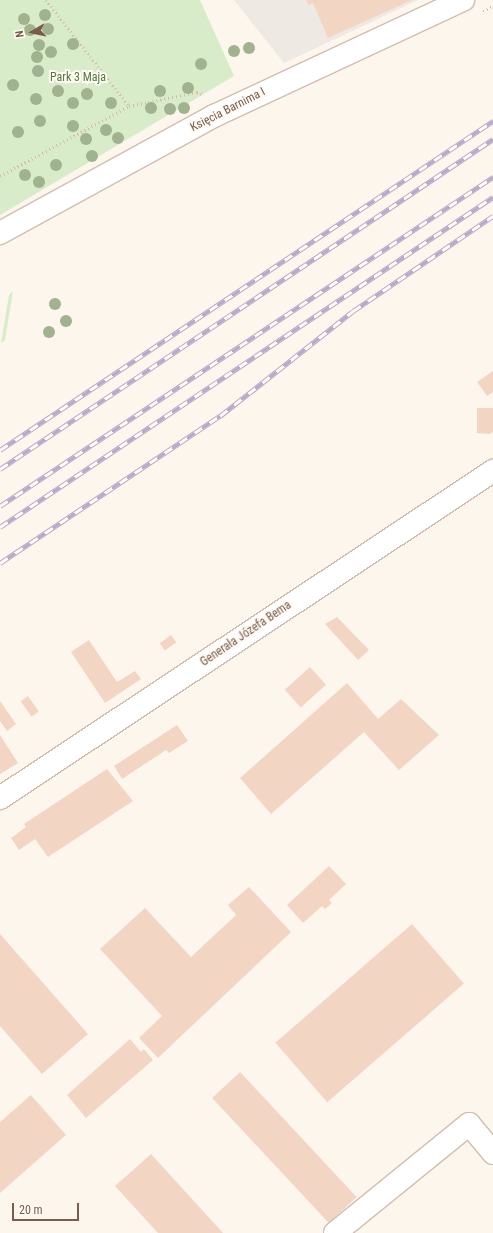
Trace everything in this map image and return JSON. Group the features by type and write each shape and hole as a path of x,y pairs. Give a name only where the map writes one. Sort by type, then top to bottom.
{"street":[{"name":"Księcia Barnima I","path":"0,233 214,116 463,0"},
{"name":"Generała Józefa Bema","path":"0,798 493,471"},
{"path":"335,1233 469,1124 493,1153"}],"path":[{"path":"46,0 129,106"},
{"path":"0,176 129,106 197,92 204,95"}],"shaded area":[{"path":"234,0 418,0 284,63"}],"green space":[{"name":"Park 3 Maja","path":"0,0 200,0 234,76 0,215"},
{"path":"13,291 5,340 1,343 9,295"}],"building":[{"path":"306,0 412,0 328,38 313,3 309,5"},
{"path":"493,371 493,392 487,396 477,382"},
{"path":"477,408 493,408 493,432 490,434 477,433"},
{"path":"337,617 369,650 358,660 325,624"},
{"path":"171,635 176,642 165,651 160,643"},
{"path":"89,640 117,682 135,671 141,679 105,703 71,652"},
{"path":"310,667 326,685 301,708 285,690"},
{"path":"347,683 378,719 401,699 439,735 399,770 364,732 271,814 240,778"},
{"path":"28,696 39,712 32,717 21,701"},
{"path":"0,701 16,724 7,731 0,721"},
{"path":"177,725 188,741 169,753 166,750 122,779 114,766"},
{"path":"0,735 18,763 0,774"},
{"path":"107,769 133,801 48,857 35,839 19,850 11,838 26,827 24,824"},
{"path":"329,866 346,884 329,900 332,903 325,909 322,906 303,923 287,905"},
{"path":"249,887 291,932 158,1058 139,1038 162,1016 100,949 145,908 191,957 236,915 228,905"},
{"path":"412,924 464,984 327,1102 275,1043"},
{"path":"0,934 88,1034 42,1074 0,1026"},
{"path":"130,1039 141,1052 144,1049 153,1060 86,1118 67,1095"},
{"path":"240,1072 357,1197 329,1223 212,1098"},
{"path":"31,1095 66,1135 0,1193 0,1122"},
{"path":"151,1154 223,1233 158,1233 115,1186"}],"railway":[{"path":"0,450 493,121"},
{"path":"0,469 493,139"},
{"path":"0,506 493,177"},
{"path":"0,527 493,197"},
{"path":"0,563 220,416 353,311 493,216"}]}
